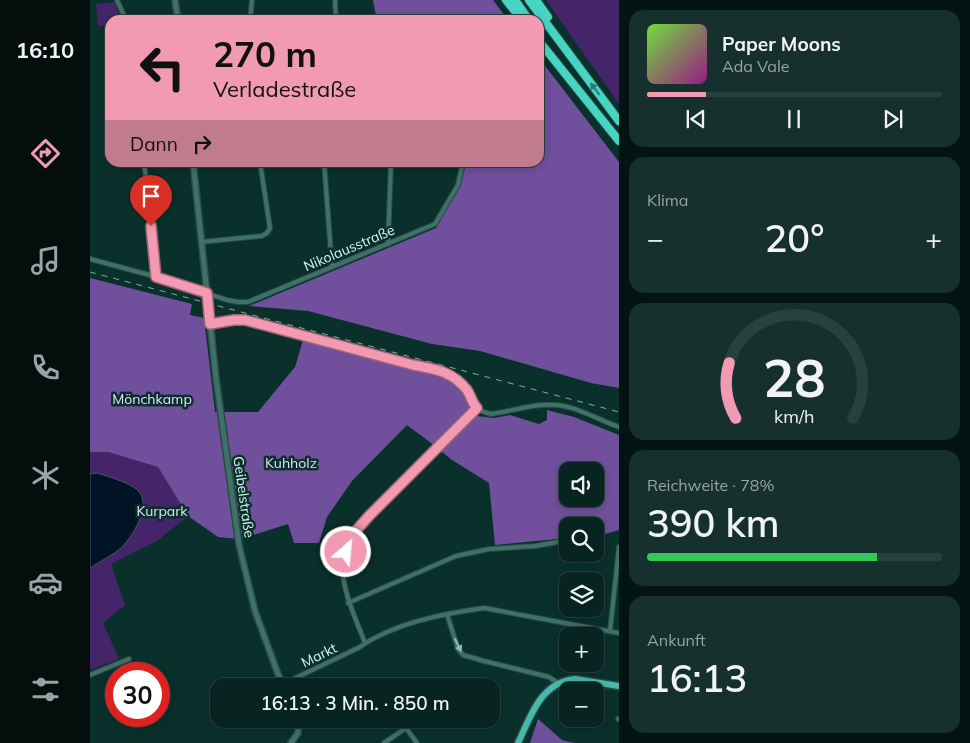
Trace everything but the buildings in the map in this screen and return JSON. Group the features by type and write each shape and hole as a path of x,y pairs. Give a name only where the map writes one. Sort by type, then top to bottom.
{"highway":[{"path":"506,0 518,15"},
{"path":"515,0 526,15"},
{"path":"529,0 540,15"},
{"path":"536,0 572,58"},
{"path":"544,20 619,121"},
{"path":"544,40 604,123"},
{"path":"544,47 619,142"}],"main road":[{"path":"567,682 575,680 590,682"},
{"path":"518,743 536,706 547,691 559,684"},
{"path":"604,684 619,686"}],"street":[{"path":"117,0 124,15"},
{"path":"176,0 178,15"},
{"path":"250,15 252,0"},
{"path":"335,0 336,15"},
{"path":"145,167 156,277"},
{"name":"Geibelstraße","path":"194,167 208,308 240,550 256,611 280,678"},
{"path":"201,242 262,236 267,233 270,228 261,167"},
{"path":"324,167 332,267"},
{"path":"388,244 391,167"},
{"name":"Nikolausstraße","path":"90,259 238,302 248,302 435,224 456,188 462,167"},
{"path":"210,324 245,320 413,365 439,369 452,376 468,391 477,408 491,414 539,405 556,405 583,412 619,427"},
{"path":"365,643 348,603 342,579 346,552 354,533 477,408"},
{"path":"348,603 456,556 489,549 535,546 559,542"},
{"path":"610,632 619,546"},
{"name":"Markt","path":"298,678 401,626 447,614 484,608 619,633"},
{"path":"447,614 458,649 463,654 549,677 559,684"},
{"path":"90,675 130,659"},
{"path":"291,743 298,733 298,728"},
{"path":"384,743 406,728 417,743"}],"green space":[{"path":"373,0 493,0 504,15 376,15"},
{"path":"546,0 619,0 619,104"},
{"path":"115,2 119,15 105,15 105,25 98,26 96,4"},
{"path":"544,64 619,162 619,388 591,383 480,351 432,344 308,311 249,306 436,228 461,184 465,167 544,167"},
{"path":"90,278 192,304 190,315 204,318 215,412 258,412 295,367 303,340 411,369 442,375 464,393 470,411 435,446 407,425 352,481 327,517 319,543 294,543 288,524 240,539 218,537 188,516 158,467 108,452 90,452"},
{"path":"547,410 574,417 619,435 619,530 604,534 604,517 559,517 559,539 495,545 489,483 441,451 477,416 494,418 510,415 539,424 547,420"},
{"name":"Kurpark","path":"90,452 108,452 158,467 188,516 157,541 111,564 125,605 103,623 119,659 105,662 105,664 90,670 90,568 122,547 131,486 106,476 90,474"},
{"path":"538,719 562,740 574,743 530,743"}],"water":[{"path":"97,473 137,489 143,499 143,506 139,521 123,546 90,568 90,474"}],"railway":[{"path":"90,272 619,412"}],"route":[{"path":"151,226 156,277 207,293 210,324 245,320 413,365 439,369 452,376 468,391 477,408 369,516 354,533 346,552"}],"park label":[{"name":"Mönchkamp","path":"152,399"},
{"name":"Kuhholz","path":"291,463"}]}
